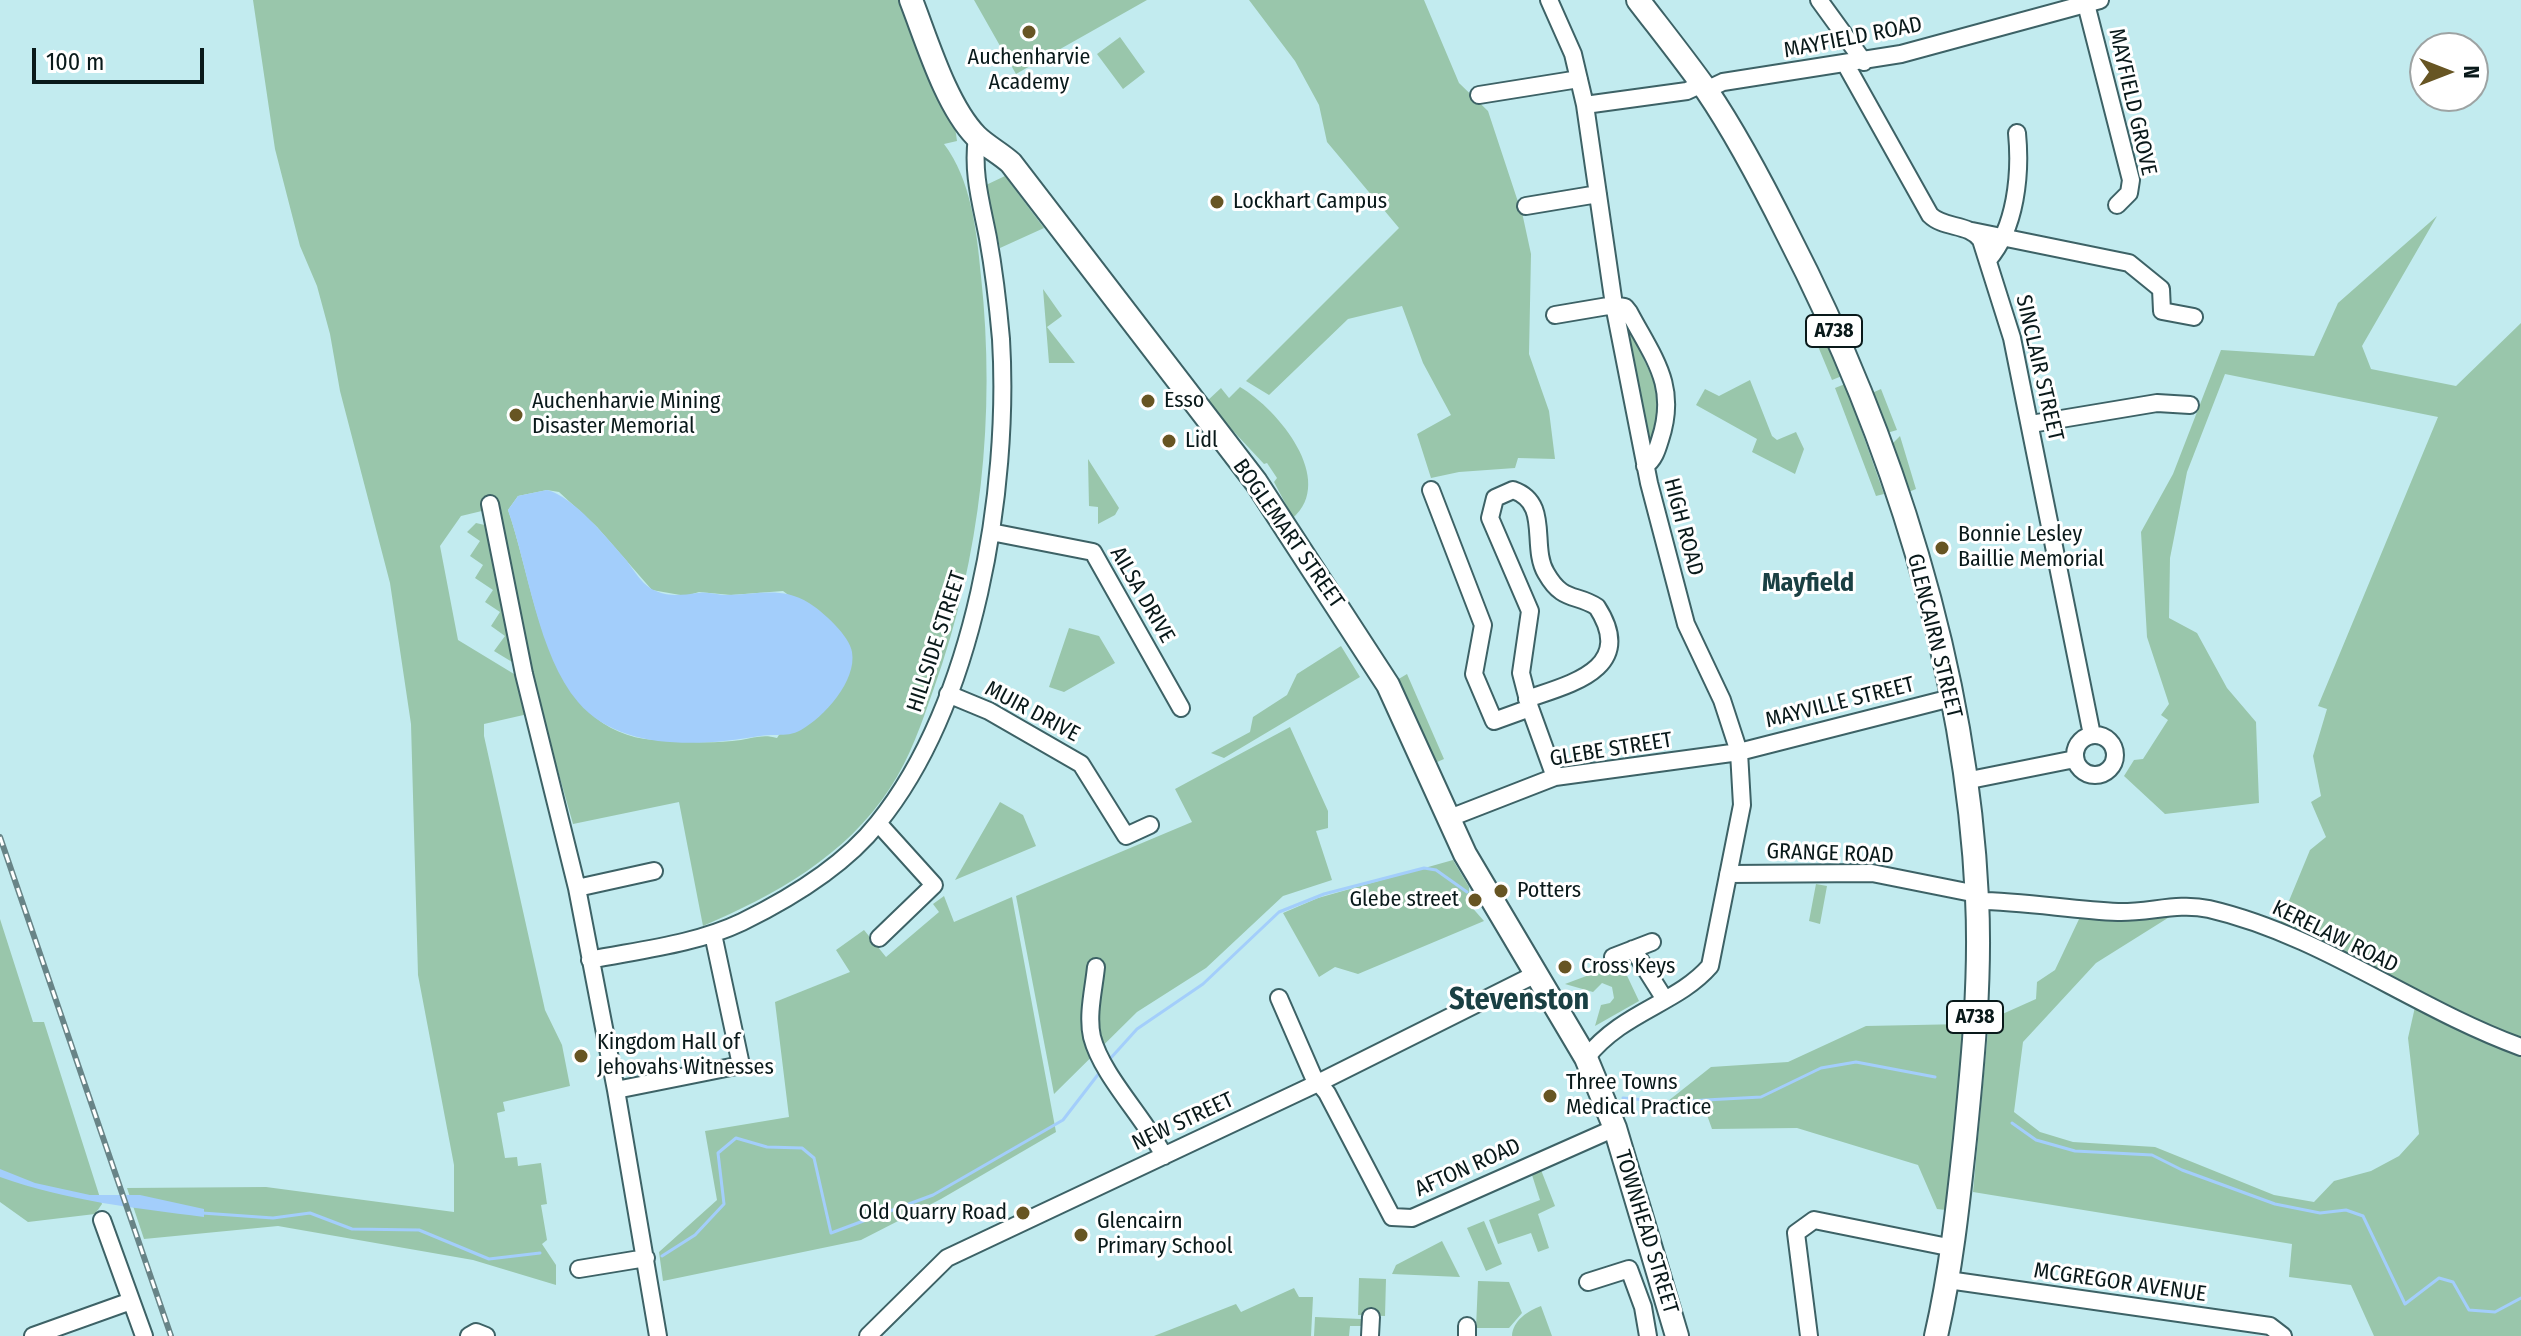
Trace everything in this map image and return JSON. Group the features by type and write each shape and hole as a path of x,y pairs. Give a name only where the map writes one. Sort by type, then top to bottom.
{"main road":[{"path":"911,0 934,60 977,137"},
{"name":"GLENCAIRN STREET","path":"1638,0 1704,87 1768,196 1845,355 1911,542 1951,698 1965,781 1977,897 1974,1038 1953,1248 1936,1336"},
{"name":"BOGLEMART STREET","path":"977,137 1011,163 1278,514 1388,685 1447,819 1486,894 1586,1058"},
{"name":"TOWNHEAD STREET","path":"1586,1058 1615,1128 1677,1336"}],"street":[{"name":"HIGH ROAD","path":"1549,0 1566,36 1585,105 1614,305 1649,483 1686,624 1722,700 1739,752 1742,805 1710,966 1621,1023 1600,1040 1586,1058"},
{"path":"1819,0 1864,62"},
{"name":"MAYFIELD ROAD","path":"1585,105 1864,62 2093,2"},
{"name":"MAYFIELD GROVE","path":"2093,2 2131,180 2129,193 2117,205"},
{"path":"1846,65 1930,215 1945,224 1972,231 2129,263 2161,289 2162,311 2194,317"},
{"path":"1479,95 1579,79"},
{"path":"1988,260 2004,237 2018,175 2017,133"},
{"name":"HILLSIDE STREET","path":"590,960 713,934 764,911 841,860 878,823 918,762 948,694 975,610 991,532 1000,448 1001,341 991,256 974,174 977,137"},
{"path":"1526,206 1598,194"},
{"name":"SINCLAIR STREET","path":"1972,231 1981,240 2006,311 2092,735"},
{"path":"1555,315 1614,305 1625,307 1629,312 1668,392 1667,419 1654,456 1645,466"},
{"path":"2031,424 2157,403 2190,405"},
{"path":"1431,490 1483,625 1474,674 1494,721 1528,704 1589,677 1607,655 1608,639 1597,607 1567,597 1545,572 1533,506 1524,494 1513,490 1495,498 1489,514 1530,611 1521,673 1528,704 1555,777"},
{"path":"490,504 524,674 577,888 616,1090 658,1336"},
{"name":"AILSA DRIVE","path":"991,532 1093,552 1181,708"},
{"name":"MUIR DRIVE","path":"948,694 989,711 1081,764 1126,836 1150,825"},
{"name":"MAYVILLE STREET","path":"1739,752 1951,698"},
{"path":"2092,735 2100,735 2113,745 2115,760 2110,769 2092,775 2080,769 2075,759 2080,741 2092,735"},
{"name":"GLEBE STREET","path":"1447,819 1555,777 1739,752"},
{"path":"1965,781 2075,759"},
{"path":"878,823 934,885 879,938"},
{"path":"577,888 654,871"},
{"name":"GRANGE ROAD","path":"1728,874 1872,873 1977,897"},
{"name":"KERELAW ROAD","path":"1977,897 2119,912 2182,905 2206,908 2306,942 2393,989 2521,1047"},
{"path":"616,1090 741,1065 713,934"},
{"path":"1613,957 1652,942"},
{"path":"1633,949 1664,998"},
{"path":"1096,967 1091,1026 1105,1064 1150,1129 1164,1156"},
{"name":"NEW STREET","path":"869,1336 941,1262 1318,1083 1536,974"},
{"path":"1279,998 1318,1083"},
{"name":"AFTON ROAD","path":"1318,1083 1327,1093 1386,1210 1397,1219 1412,1218 1615,1128"},
{"path":"102,1220 144,1336"},
{"path":"1809,1336 1796,1233 1814,1220 1953,1248"},
{"path":"579,1269 646,1258"},
{"path":"1588,1282 1629,1269 1643,1307 1648,1336"},
{"name":"MCGREGOR AVENUE","path":"1948,1280 2270,1326 2283,1336"},
{"path":"1643,1307 1667,1300"},
{"path":"33,1336 131,1301"},
{"path":"1370,1336 1371,1317"},
{"path":"469,1336 476,1332 486,1336"}],"green space":[{"path":"253,0 902,0 954,120 957,141 944,144 961,173 975,224 985,328 985,433 973,537 950,638 910,752 872,812 830,853 782,887 703,926 679,802 573,824 524,651 494,497 485,498 486,510 461,516 440,546 458,640 519,677 528,714 484,724 484,736 545,1010 562,1045 570,1086 503,1102 505,1111 497,1113 505,1158 517,1157 518,1166 541,1163 547,1204 541,1205 547,1240 542,1244 556,1265 556,1285 473,1260 278,1226 144,1239 127,1188 266,1187 454,1212 454,1165 418,975 411,724 390,583 340,391 330,334 317,286 300,246 275,149","holes":["547,490 559,492 597,527 652,590 686,596 699,592 731,595 783,591 843,635 777,738 763,736 709,742 655,740 618,731 590,712 568,685 551,652 508,510 518,496"]},
{"path":"974,0 1147,0 1016,74"},
{"path":"1249,0 1424,0 1459,83 1488,111 1523,217 1531,254 1529,354 1549,411 1555,459 1518,458 1515,468 1459,472 1431,478 1417,434 1451,415 1423,363 1402,306 1348,319 1269,395 1246,381 1399,228 1327,142 1319,105 1295,61"},
{"path":"1120,37 1145,72 1123,89 1097,54"},
{"path":"1005,176 1044,228 1000,248 986,185"},
{"path":"2437,216 2362,346 2371,369 2456,386 2521,323 2521,1039 2341,950 2279,925 2310,850 2326,837 2311,802 2321,796 2313,756 2327,709 2318,706 2438,417 2225,374 2187,472 2170,558 2169,618 2197,633 2227,688 2256,722 2259,803 2165,814 2124,776 2134,760 2143,759 2168,720 2161,715 2169,704 2147,637 2141,532 2173,474 2221,350 2314,356 2338,303"},
{"path":"1043,289 1062,316 1047,327 1075,363 1049,363"},
{"path":"1622,314 1656,385 1659,402 1651,440 1646,444"},
{"path":"1823,335 1842,376 1832,380 1815,339"},
{"path":"1750,380 1772,436 1777,440 1796,432 1804,449 1795,474 1752,452 1757,439 1696,405 1705,389 1719,396"},
{"path":"1845,384 1884,494 1876,496 1835,388"},
{"path":"1240,387 1271,412 1285,429 1305,466 1308,485 1305,502 1293,518 1274,482 1277,478 1267,463 1264,464 1206,402 1221,388 1229,398"},
{"path":"1881,389 1897,430 1887,433 1872,393"},
{"path":"1900,436 1916,489 1906,493 1891,445"},
{"path":"1088,459 1119,508 1115,515 1098,524 1098,507 1089,506"},
{"path":"476,523 489,526 517,665 494,651 505,636 491,626 500,612 485,602 493,590 475,578 483,565 470,556 480,541 467,532"},
{"path":"1069,628 1099,636 1115,663 1064,692 1049,687"},
{"path":"1341,646 1360,677 1224,758 1211,753 1250,732 1253,717 1287,695 1297,674"},
{"path":"1407,674 1444,759 1435,763 1397,680"},
{"path":"1290,727 1328,811 1328,828 1316,831 1332,880 1283,896 1206,968 1137,1012 1054,1094 1016,896 1192,822 1175,789"},
{"path":"1000,802 1023,815 1036,846 955,880"},
{"path":"1453,860 1469,887 1469,904 1484,921 1358,974 1335,967 1319,977 1283,913 1318,898"},
{"path":"1816,884 1827,886 1820,924 1809,921"},
{"path":"944,896 954,922 1012,897 1056,1132 941,1199 861,1240 663,1281 659,1252 717,1200 705,1131 789,1117 775,1002 850,972 836,950 864,930 886,957 939,912 933,904"},
{"path":"2171,916 2096,963 2023,1042 2014,1112 2040,1132 2073,1142 2155,1147 2274,1195 2314,1202 2334,1181 2371,1171 2399,1156 2419,1134 2408,1038 2415,1007 2521,1055 2521,1336 2374,1336 2351,1285 2289,1277 2292,1244 1973,1192 1989,1020 2036,999 2037,982 2055,970 2080,917"},
{"path":"0,919 33,1022 44,1022 102,1204 95,1214 28,1222 0,1202"},
{"path":"1621,963 1639,1001 1595,1026 1601,1005 1610,1003 1614,998 1612,987 1602,983 1593,992 1565,984"},
{"path":"1965,1024 1946,1210 1937,1209 1918,1165 1797,1128 1712,1129 1707,1115 1663,1105 1711,1067 1788,1062 1866,1026"},
{"path":"1541,1170 1555,1206 1538,1214 1549,1248 1538,1252 1531,1233 1498,1244 1489,1220 1540,1200 1532,1175"},
{"path":"1484,1221 1502,1264 1486,1271 1467,1228"},
{"path":"1442,1241 1460,1277 1392,1274 1396,1265"},
{"path":"1359,1278 1386,1279 1385,1316 1358,1315"},
{"path":"1478,1281 1509,1282 1522,1313 1509,1328 1476,1328"},
{"path":"1294,1288 1299,1297 1313,1297 1311,1336 1154,1336 1236,1304 1241,1312"},
{"path":"1541,1306 1552,1336 1512,1336 1518,1321"},
{"path":"1315,1317 1361,1319 1361,1326 1350,1326 1349,1336 1314,1336"}],"water":[{"path":"547,490 568,501 590,520 643,582 656,591 676,595 779,593 799,598 814,607 841,632 852,652 849,675 837,697 810,724 796,732 713,742 663,742 616,730 596,718 578,702 553,660 508,510 518,496"},
{"path":"0,1169 35,1183 90,1195 140,1195 204,1209 204,1217 101,1203 50,1192 0,1177"}],"waterway":[{"path":"1109,1060 1137,1029 1203,984 1279,912 1324,894 1424,868 1436,870 1467,892"},
{"path":"1623,1098 1669,1102 1761,1097 1821,1068 1856,1062 1935,1077"},
{"path":"662,1256 695,1235 724,1204 718,1153 736,1138 767,1147 802,1148 814,1158 831,1233 933,1195 1063,1120 1100,1072"},
{"path":"2012,1123 2036,1140 2075,1151 2152,1155 2182,1170 2275,1204 2320,1213 2346,1210 2363,1216 2405,1304 2439,1278 2453,1282 2469,1310 2495,1312 2521,1298"},
{"path":"202,1213 273,1218 310,1213 352,1229 419,1230 489,1259 540,1253"}],"railway":[{"path":"0,837 171,1336"}],"place":[{"name":"Auchenharvie Academy","path":"1029,32"},
{"name":"Lockhart Campus","path":"1217,202"},
{"name":"Esso","path":"1148,401"},
{"name":"Auchenharvie Mining Disaster Memorial","path":"516,415"},
{"name":"Lidl","path":"1169,441"},
{"name":"Bonnie Lesley Baillie Memorial","path":"1942,548"},
{"name":"Potters","path":"1501,891"},
{"name":"Glebe street","path":"1475,900"},
{"name":"Cross Keys","path":"1565,967"},
{"name":"Kingdom Hall of Jehovahs Witnesses","path":"581,1056"},
{"name":"Three Towns Medical Practice","path":"1550,1096"},
{"name":"Old Quarry Road","path":"1023,1213"},
{"name":"Glencairn Primary School","path":"1081,1235"}],"district":[{"name":"Mayfield","path":"1808,584"},
{"name":"Stevenston","path":"1519,1001"}]}
